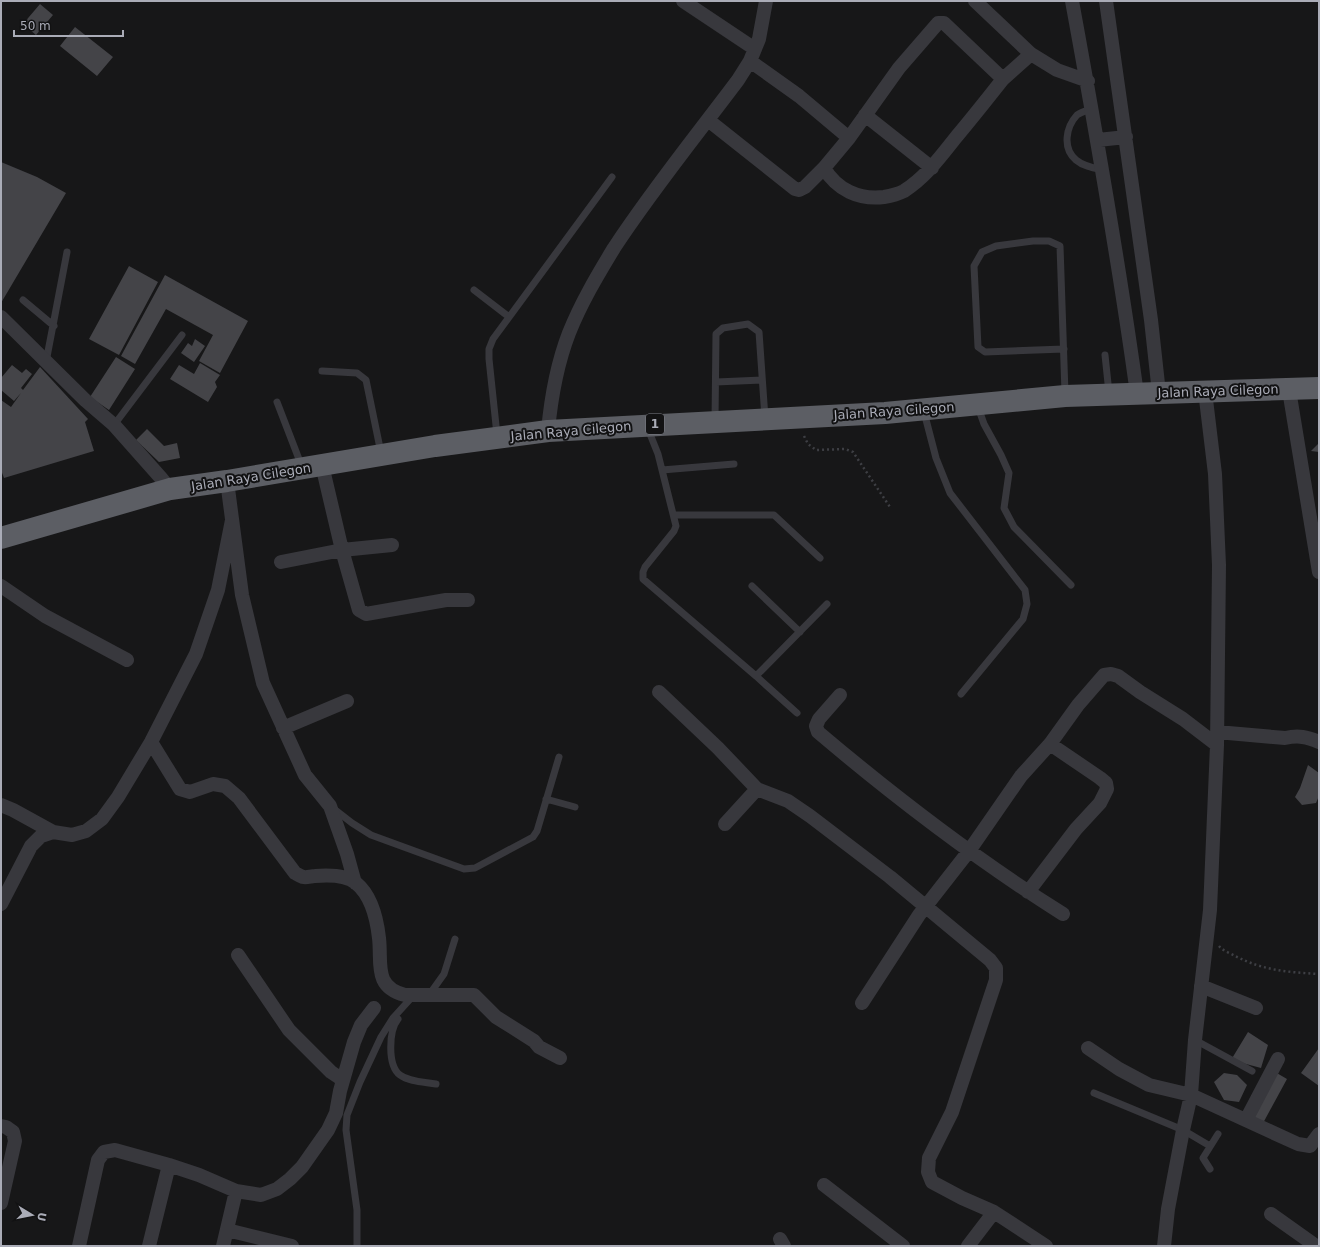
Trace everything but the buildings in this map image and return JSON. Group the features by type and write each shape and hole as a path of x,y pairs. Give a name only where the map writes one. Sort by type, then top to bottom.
{"highway":[{"name":"Jalan Raya Cilegon","path":"2,535 170,489 227,481 435,446 548,431 884,413 1066,396 1319,388"}],"street":[{"path":"683,1 752,55 849,138"},
{"path":"548,431 551,399 559,368 568,334 581,304 632,222 738,80 759,39 766,1"},
{"path":"975,1 1031,54 1056,70 1088,81"},
{"path":"1072,1 1098,140 1137,394"},
{"path":"1106,1 1151,320 1159,393"},
{"path":"708,120 795,189 802,189 824,168 849,138 899,68 938,22 944,23 1004,79"},
{"path":"824,168 836,184 851,194 876,198 891,196 904,191 932,168 1004,79 1031,54"},
{"path":"865,115 932,168"},
{"path":"1098,140 1126,137"},
{"path":"1,317 46,363 114,425 170,489"},
{"path":"1289,390 1319,572"},
{"path":"1164,1246 1168,1209 1182,1130 1191,1096 1195,1040 1210,910 1217,738 1219,565 1215,474 1205,391"},
{"path":"312,467 342,550 359,610 366,614 446,600 468,600"},
{"path":"227,481 242,595 263,683 305,775 330,806 355,882"},
{"path":"1,804 53,832 72,835 86,831 102,819 118,797 150,742 196,654 201,636 212,611 223,571 232,520"},
{"path":"282,562 342,550 392,545"},
{"path":"1,586 45,616 127,660"},
{"path":"862,1003 919,915 969,851 1021,776 1050,744 1078,705 1104,675 1111,674 1118,676 1140,692 1183,719 1217,738 1285,738 1296,736 1307,737 1319,742"},
{"path":"659,692 718,748 757,789 794,804 844,841 990,960 996,968 996,980 976,1042 952,1112 929,1158 928,1172 932,1182 962,1198 994,1212 1046,1246"},
{"path":"840,695 819,719 816,726 818,732 901,800 969,851 1028,892 1063,914"},
{"path":"283,728 347,701"},
{"path":"150,742 180,789 190,792 213,784 225,786 239,798 295,873 304,877 340,877 355,882 367,894 375,916 380,939 380,971 384,982 396,993 421,995 474,995 496,1017 527,1037 539,1047 560,1058"},
{"path":"1028,892 1076,829 1100,803 1108,790 1106,783 1100,778 1050,744"},
{"path":"725,824 757,789"},
{"path":"1,904 31,846 41,836 53,832"},
{"path":"238,955 289,1030 331,1072 343,1080"},
{"path":"1201,986 1256,1008"},
{"path":"78,1246 98,1160 104,1152 115,1150 199,1175 236,1191 261,1195 277,1189 290,1179 298,1171 328,1130 336,1113 343,1080 354,1042 361,1025 374,1008"},
{"path":"1088,1048 1119,1069 1149,1085 1168,1088 1191,1096 1298,1144 1314,1149 1319,1134"},
{"path":"1246,1120 1278,1059"},
{"path":"1,1126 6,1127 13,1132 15,1141 1,1203"},
{"path":"149,1246 169,1165"},
{"path":"824,1185 903,1246"},
{"path":"223,1246 236,1191"},
{"path":"968,1246 994,1212"},
{"path":"1272,1214 1316,1246"},
{"path":"227,1230 292,1246"}],"lane":[{"path":"1091,109 1080,112 1077,115 1068,128 1066,139 1070,151 1076,160 1087,166 1102,170"},
{"path":"497,438 489,349 493,339 612,177"},
{"path":"1064,349 986,352 978,347 974,266 982,252 996,246 1033,241 1049,241 1060,246 1066,396"},
{"path":"46,363 67,252"},
{"path":"474,290 509,317"},
{"path":"23,300 54,326"},
{"path":"715,422 716,334 723,328 748,324 759,332 765,419"},
{"path":"114,425 182,335"},
{"path":"1105,355 1109,395"},
{"path":"322,371 357,373 366,380 381,455"},
{"path":"716,382 762,380"},
{"path":"277,402 312,467"},
{"path":"977,405 984,424 1009,473 1004,508 1014,527 1071,585"},
{"path":"923,410 936,458 950,493 1025,590 1027,604 1023,618 961,694"},
{"path":"646,425 658,454 676,526 674,531 645,567 643,579 756,676 797,714"},
{"path":"662,470 734,464"},
{"path":"674,515 774,515 820,558"},
{"path":"752,586 800,632"},
{"path":"756,676 827,604"},
{"path":"330,806 371,835 464,869 475,868 533,837 537,831 559,757"},
{"path":"546,799 575,807"},
{"path":"357,1246 357,1210 346,1130 347,1115 365,1070 381,1037 393,1018 444,974 454,939"},
{"path":"421,995 395,1023 391,1040 393,1066 398,1074 406,1078 436,1084"},
{"path":"1195,1040 1252,1071"},
{"path":"1094,1093 1182,1130 1210,1146"},
{"path":"1210,1169 1203,1158 1218,1134"}],"path":[{"path":"794,417 808,444 816,450 845,450 853,452 890,507"},
{"path":"1207,934 1221,949 1266,968 1292,973 1319,974"}]}
